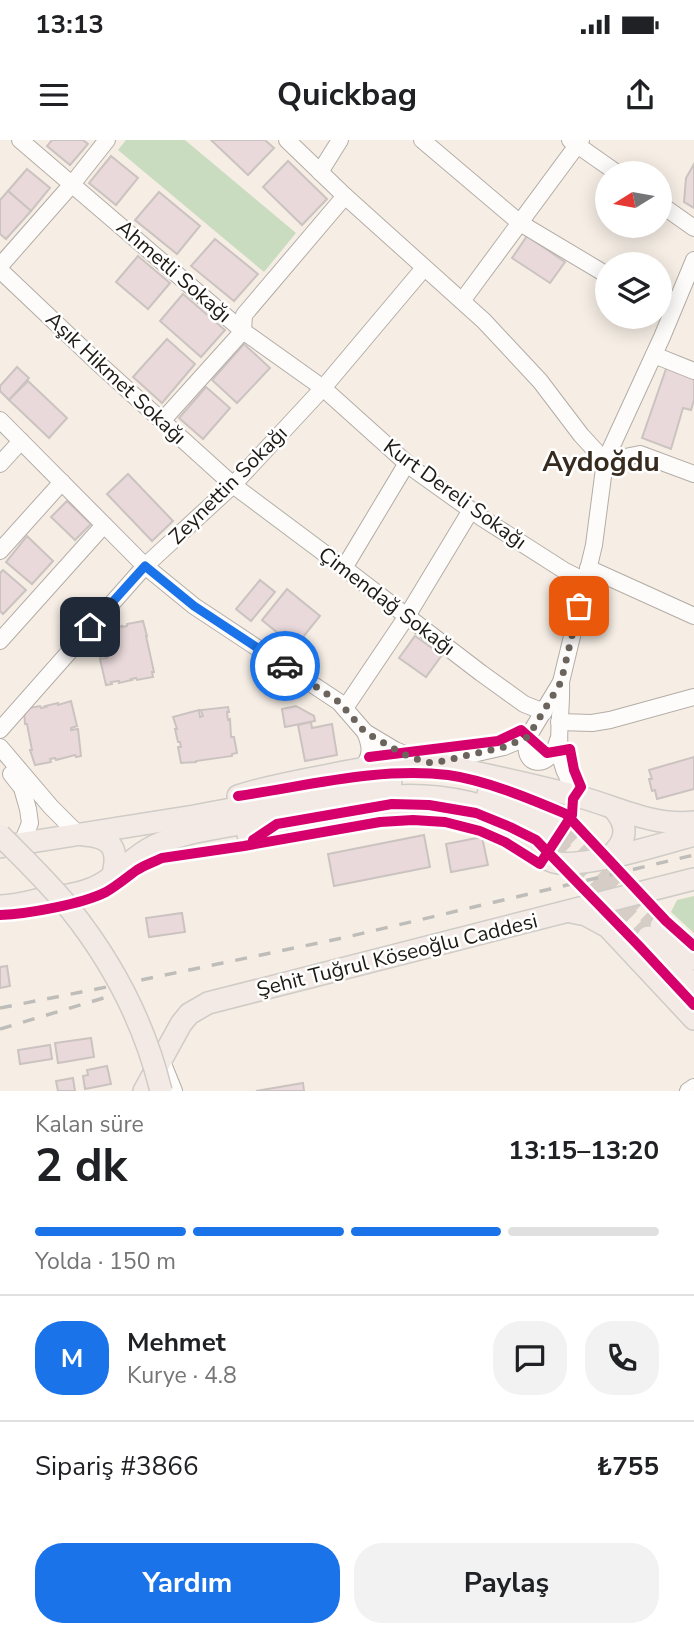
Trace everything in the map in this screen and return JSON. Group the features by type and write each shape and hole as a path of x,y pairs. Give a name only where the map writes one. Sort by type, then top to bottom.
{"main road":[{"path":"0,906 81,892 99,886 152,846 201,823 238,796 271,786 362,768 429,763 582,797 668,822 694,822"},
{"path":"0,847 78,834 201,823 379,797 406,796 434,797 487,808 554,832"},
{"path":"609,857 624,837 622,820 614,808"},
{"path":"201,823 237,834 263,834 368,816 413,812 449,816 487,826 556,863 572,864 694,835"},
{"path":"78,834 96,836 108,842 114,851 116,862 111,878"},
{"path":"0,835 56,892 102,954 136,1018 161,1091"},
{"path":"0,854 59,916 96,970 130,1037 145,1091"},
{"name":"Şehit Tuğrul Köseoğlu Caddesi","path":"145,1091 181,1024 189,1014 208,1003 694,879"},
{"path":"569,911 586,915 608,928 694,1019"},
{"path":"694,958 654,932 694,986"}],"street":[{"name":"Ahmetli Sokağı","path":"20,140 243,331 328,393"},
{"path":"0,268 107,140"},
{"path":"287,140 484,321 540,380 581,435 605,461"},
{"path":"320,172 340,140"},
{"path":"422,140 520,223 595,268"},
{"path":"462,301 577,142 602,161"},
{"path":"162,421 243,331 244,315 345,196"},
{"path":"672,212 694,228"},
{"path":"558,740 551,756 544,761 529,758 526,747 528,737 561,682 594,545 605,461 694,262"},
{"name":"Aşık Hikmet Sokağı","path":"0,268 233,485"},
{"name":"Zeynettin Sokağı","path":"0,730 145,566 328,393 424,268"},
{"path":"654,355 694,371"},
{"name":"Kurt Dereli Sokağı","path":"328,393 407,463 471,510 565,571 587,575 694,616"},
{"path":"0,420 145,566 194,606 339,702 365,732 369,741 369,757 362,768"},
{"path":"0,464 21,441"},
{"path":"605,461 640,454 694,474"},
{"path":"344,568 407,463"},
{"path":"0,551 62,482"},
{"name":"Çimendağ Sokağı","path":"233,485 524,704 544,712"},
{"path":"345,708 407,615 471,510"},
{"path":"3,632 104,525"},
{"path":"561,682 558,740 566,776 582,797"},
{"path":"559,722 592,723 610,720 694,697"},
{"path":"365,732 395,750 429,763 504,747 528,737"},
{"path":"0,747 78,834"},
{"path":"0,762 22,788 28,809 30,823 22,843"},
{"path":"161,1059 174,1091"},
{"path":"688,1091 694,1087"}],"green space":[{"path":"126,140 185,140 296,233 264,272 118,150"},
{"path":"694,896 694,933 671,912 677,900"}],"building":[{"path":"52,140 83,140 88,144 70,165 47,146"},
{"path":"211,140 265,140 274,148 248,175"},
{"path":"111,156 138,178 116,205 89,183"},
{"path":"288,161 327,199 302,225 263,187"},
{"path":"694,164 694,208 684,202 686,178"},
{"path":"27,169 50,188 31,211 8,191"},
{"path":"8,191 31,211 6,239 0,234 0,200"},
{"path":"159,192 200,226 177,254 135,220"},
{"path":"527,236 565,262 550,283 512,258"},
{"path":"215,239 258,274 234,301 191,266"},
{"path":"138,256 170,283 148,309 116,282"},
{"path":"183,294 225,330 201,357 160,321"},
{"path":"167,339 195,364 162,403 133,377"},
{"path":"244,344 270,368 237,403 212,380"},
{"path":"667,366 694,376 694,400 691,410 683,408 671,449 642,438"},
{"path":"17,367 29,378 9,400 0,391 0,386"},
{"path":"28,381 67,418 49,438 9,400"},
{"path":"206,387 230,408 203,439 179,418"},
{"path":"128,474 173,521 152,541 107,494"},
{"path":"67,501 91,524 75,540 51,517"},
{"path":"27,536 53,561 32,584 6,562"},
{"path":"3,570 26,590 3,614 0,611 0,573"},
{"path":"260,580 275,592 251,621 236,609"},
{"path":"287,589 320,616 295,647 262,620"},
{"path":"143,621 153,677 111,682 112,684 106,685 100,659 107,658 106,655 100,657 97,630"},
{"path":"415,636 442,655 426,677 399,658"},
{"path":"71,701 77,726 71,730 78,729 81,756 55,758 50,759 51,762 35,765 24,709"},
{"path":"296,706 314,716 315,721 285,727 282,709"},
{"path":"228,707 231,737 234,737 237,753 181,763 178,747 181,747 173,717 199,710 200,717 203,716 201,710"},
{"path":"311,722 312,728 332,724 337,755 305,761 298,725"},
{"path":"694,757 694,789 657,799 655,790 652,791 649,770"},
{"path":"424,835 430,867 334,886 328,854"},
{"path":"482,837 488,865 451,872 446,844"},
{"path":"182,913 185,932 149,937 146,918"},
{"path":"7,966 10,986 0,988 0,967"},
{"path":"91,1038 94,1057 58,1063 55,1043"},
{"path":"50,1045 52,1059 20,1064 18,1050"},
{"path":"107,1066 111,1084 85,1089 83,1076 88,1075 87,1070"},
{"path":"73,1078 75,1091 58,1091 56,1081"},
{"path":"303,1083 304,1091 256,1091"}],"tunnel":[{"path":"559,826 661,926"},
{"path":"549,838 648,937"}],"railway":[{"path":"0,1008 347,937 694,855"},
{"path":"0,1029 117,994"}],"cycle path":[{"path":"0,915 25,913 83,901 110,889 140,868 162,858 380,822 445,822 480,831 505,842 540,864 572,815 573,799 581,787 570,749 547,753 521,730 498,741 369,757"},
{"path":"238,796 369,775 422,773 462,777 523,796 566,814 666,921 694,946"},
{"path":"253,840 277,824 392,804 429,805 476,813 536,840 694,1005"}],"way so far":[{"path":"285,666 339,702 365,732 403,754 434,763 504,747 528,737 561,682 579,606"}],"district":[{"name":"Aydoğdu","path":"601,462"}],"route":[{"path":"90,627 145,566 194,606 285,666"}]}
